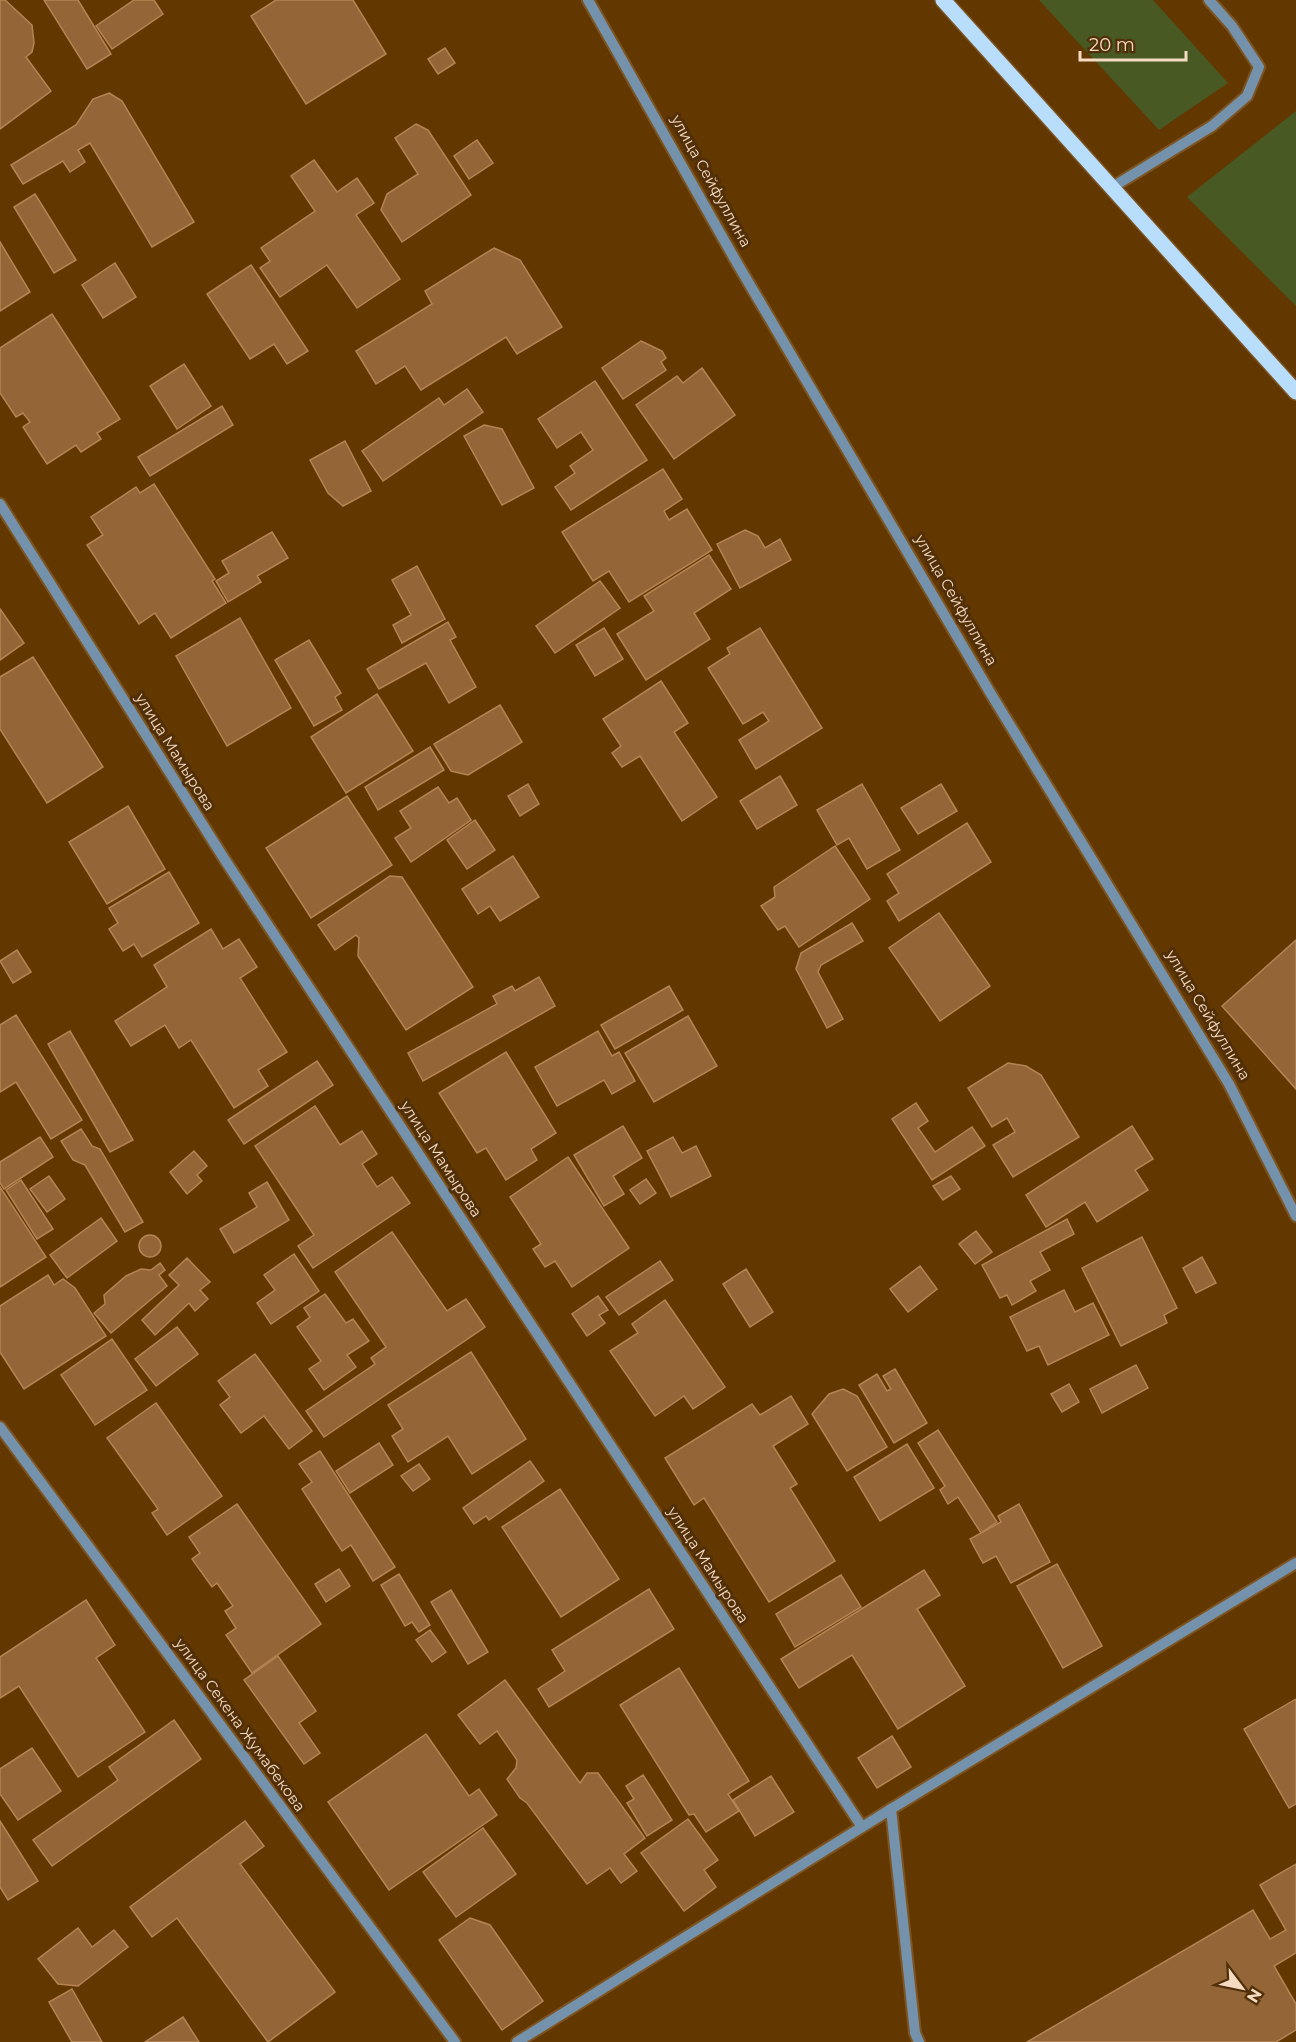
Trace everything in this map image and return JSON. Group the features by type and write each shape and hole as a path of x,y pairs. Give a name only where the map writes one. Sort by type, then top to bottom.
{"main road":[{"path":"943,0 1296,392"}],"street":[{"name":"улица Сейфуллина","path":"588,0 737,263 978,674 1230,1084 1296,1216"},
{"path":"1112,188 1212,126 1247,96 1259,67 1233,26 1209,0"},
{"name":"улица Мамырова","path":"0,504 225,860 862,1827"},
{"name":"улица Секена Жумабекова","path":"0,1427 455,2042"},
{"path":"517,2042 891,1809 1296,1563"},
{"path":"891,1809 915,2032 919,2042"}],"green space":[{"path":"1039,0 1153,0 1228,83 1159,130"},
{"path":"1296,111 1296,306 1187,197"}],"building":[{"path":"0,0 5,0 32,25 34,43 32,52 26,57 51,91 0,129"},
{"path":"44,0 78,0 111,54 87,69"},
{"path":"134,0 154,0 163,14 112,49 96,26"},
{"path":"276,0 353,0 386,54 306,104 251,16"},
{"path":"445,48 455,63 438,74 428,59"},
{"path":"109,93 122,101 194,222 152,247 90,143 78,150 85,162 70,172 63,161 23,184 11,165 76,125 93,99"},
{"path":"416,124 428,130 471,195 402,242 381,210 387,194 418,174 395,138"},
{"path":"477,140 493,163 469,179 454,156"},
{"path":"314,160 337,192 357,178 374,203 356,215 400,279 357,308 327,265 280,297 260,268 270,261 261,248 315,211 291,176"},
{"path":"35,194 76,260 54,273 14,207"},
{"path":"0,242 30,292 0,311"},
{"path":"494,248 520,260 562,327 517,354 506,337 421,390 405,366 376,384 356,351 432,304 425,291"},
{"path":"115,263 136,297 103,318 82,285"},
{"path":"251,265 308,351 287,364 274,344 250,359 207,294"},
{"path":"52,314 120,419 97,433 101,439 81,452 76,445 47,464 23,427 30,422 23,413 16,417 0,393 0,348"},
{"path":"641,341 662,351 666,358 661,362 666,370 623,399 602,368"},
{"path":"184,364 211,406 177,429 150,386"},
{"path":"702,368 735,415 674,459 636,405 677,376 683,383"},
{"path":"595,381 647,460 571,510 555,487 575,473 570,466 593,450 581,432 557,448 538,419"},
{"path":"467,389 483,412 383,481 362,451 439,398 444,405"},
{"path":"222,406 233,425 150,476 138,457"},
{"path":"484,425 502,429 534,488 502,505 464,436"},
{"path":"345,441 371,491 343,506 328,493 310,460"},
{"path":"663,469 682,499 664,511 669,520 687,509 712,550 629,602 609,571 593,581 562,532"},
{"path":"154,484 215,579 212,581 226,603 171,638 155,613 139,624 87,545 103,535 91,517 136,487 140,493"},
{"path":"745,530 758,536 765,548 780,539 791,560 740,588 717,544"},
{"path":"272,532 288,558 257,576 261,582 228,602 216,581 229,573 222,561"},
{"path":"709,555 731,589 694,613 710,639 646,680 617,634 654,611 644,596"},
{"path":"417,566 445,619 402,643 393,625 411,615 392,580"},
{"path":"600,581 620,608 555,653 536,626"},
{"path":"0,609 24,643 0,660"},
{"path":"240,618 291,708 227,746 176,656"},
{"path":"448,622 456,637 450,640 476,687 449,703 426,663 379,689 367,669"},
{"path":"604,628 623,659 595,676 576,645"},
{"path":"760,628 822,728 756,769 739,740 769,721 763,712 743,724 708,668 730,654 727,648"},
{"path":"309,640 341,693 335,697 342,710 314,726 275,660"},
{"path":"33,657 103,767 47,803 0,729 0,677"},
{"path":"661,681 688,723 674,732 717,797 682,821 640,756 622,767 612,753 621,746 603,719"},
{"path":"377,694 413,751 346,793 311,737"},
{"path":"500,705 522,742 468,775 451,771 434,744"},
{"path":"430,747 444,770 378,810 365,787"},
{"path":"780,776 797,805 757,829 740,801"},
{"path":"528,784 539,804 520,816 508,796"},
{"path":"862,784 900,850 867,869 849,838 837,845 817,810"},
{"path":"941,784 957,811 918,834 901,808"},
{"path":"438,787 449,803 457,798 471,820 411,862 395,838 411,828 400,811"},
{"path":"347,796 392,865 311,918 266,848"},
{"path":"128,806 165,869 107,904 69,842"},
{"path":"475,820 495,850 467,869 447,840"},
{"path":"967,823 991,862 899,921 887,901 899,893 887,874"},
{"path":"835,846 870,899 799,947 785,926 778,930 761,906 775,897 774,887"},
{"path":"513,856 539,897 500,921 490,906 478,914 462,889"},
{"path":"169,872 199,923 142,957 134,944 123,951 109,929 118,923 109,908"},
{"path":"390,876 402,877 473,987 406,1030 358,956 359,938 356,935 335,950 318,925"},
{"path":"939,913 990,986 940,1021 889,948"},
{"path":"852,923 863,941 821,965 818,972 843,1019 827,1028 796,969 801,953"},
{"path":"211,929 223,949 239,939 257,967 240,978 287,1052 258,1070 268,1086 234,1108 191,1040 179,1048 165,1025 131,1046 115,1021 167,987 154,965"},
{"path":"1296,940 1296,1089 1222,1006"},
{"path":"17,950 31,972 13,983 0,961"},
{"path":"539,977 555,1006 423,1081 408,1053 497,1004 493,996 512,986 515,991"},
{"path":"669,986 683,1010 615,1049 601,1025"},
{"path":"16,1015 82,1120 51,1139 16,1082 0,1092 0,1025"},
{"path":"688,1016 717,1066 654,1102 625,1053"},
{"path":"70,1031 133,1140 110,1152 48,1044"},
{"path":"598,1031 612,1056 619,1052 635,1081 612,1094 604,1080 557,1106 535,1067"},
{"path":"506,1052 556,1133 531,1149 537,1160 506,1180 486,1148 477,1153 439,1093"},
{"path":"317,1061 333,1085 244,1144 228,1120"},
{"path":"1008,1063 1026,1066 1041,1075 1079,1137 1013,1177 993,1145 1015,1132 1007,1118 992,1127 968,1088"},
{"path":"916,1103 928,1121 918,1128 935,1152 972,1127 985,1146 932,1180 892,1119"},
{"path":"315,1106 340,1145 362,1131 377,1154 362,1164 377,1187 392,1177 410,1203 313,1268 298,1246 314,1235 255,1146"},
{"path":"623,1126 642,1158 613,1176 624,1194 604,1206 574,1155"},
{"path":"1132,1126 1153,1159 1135,1170 1148,1190 1097,1222 1085,1202 1046,1227 1026,1195"},
{"path":"81,1129 92,1146 100,1149 143,1222 125,1232 85,1165 73,1160 61,1141"},
{"path":"40,1137 53,1157 4,1189 0,1183 0,1162"},
{"path":"673,1137 682,1153 696,1146 711,1176 671,1197 647,1151"},
{"path":"194,1151 207,1166 197,1175 202,1181 187,1194 170,1172"},
{"path":"568,1157 629,1248 572,1287 555,1261 545,1267 533,1249 541,1244 510,1197"},
{"path":"49,1176 65,1199 47,1212 30,1189"},
{"path":"951,1176 960,1189 943,1200 933,1186"},
{"path":"646,1179 656,1193 640,1204 630,1190"},
{"path":"21,1180 53,1229 37,1239 6,1190"},
{"path":"267,1182 289,1220 234,1253 220,1229 257,1207 249,1193"},
{"path":"0,1187 46,1257 0,1287"},
{"path":"101,1218 117,1241 67,1278 50,1255"},
{"path":"1067,1219 1074,1234 1040,1252 1050,1270 1030,1281 1036,1291 1012,1305 1007,1295 1000,1298 982,1265"},
{"path":"976,1231 992,1252 975,1264 959,1244"},
{"path":"392,1232 447,1311 466,1299 485,1327 324,1437 306,1411 375,1364 371,1358 386,1347 335,1272"},
{"path":"150,1235 158,1238 161,1246 158,1254 150,1257 142,1254 139,1246 142,1238"},
{"path":"1142,1237 1177,1308 1164,1315 1167,1323 1121,1346 1082,1268"},
{"path":"294,1254 319,1291 271,1324 257,1303 275,1290 264,1275"},
{"path":"1202,1257 1216,1283 1196,1293 1183,1268"},
{"path":"187,1258 210,1282 200,1290 208,1299 195,1311 189,1303 155,1335 142,1320 179,1285 169,1275"},
{"path":"660,1261 673,1280 619,1315 606,1297"},
{"path":"160,1263 165,1270 159,1275 167,1286 111,1333 94,1313 105,1304 104,1295 126,1276 141,1269 151,1270"},
{"path":"920,1266 937,1289 908,1312 890,1289"},
{"path":"746,1269 773,1312 750,1327 723,1284"},
{"path":"48,1275 54,1285 63,1279 75,1288 106,1336 24,1389 0,1352 0,1306"},
{"path":"1064,1290 1075,1312 1093,1303 1109,1335 1048,1365 1039,1346 1027,1351 1010,1317"},
{"path":"325,1294 346,1323 353,1319 369,1341 347,1355 356,1367 324,1390 309,1369 321,1361 297,1327 310,1317 304,1308"},
{"path":"598,1296 608,1310 599,1315 605,1323 587,1336 572,1314"},
{"path":"665,1300 725,1387 693,1409 684,1396 655,1416 610,1351 638,1333 632,1324"},
{"path":"177,1327 198,1354 156,1386 135,1359"},
{"path":"112,1339 147,1390 95,1425 61,1375"},
{"path":"471,1352 526,1439 472,1474 448,1436 408,1462 392,1436 403,1429 388,1405"},
{"path":"255,1354 312,1431 289,1449 264,1416 241,1433 220,1405 230,1397 218,1381"},
{"path":"1136,1365 1148,1388 1102,1413 1090,1389"},
{"path":"895,1369 927,1423 894,1443 859,1385 877,1374 887,1391 891,1389 883,1376"},
{"path":"1069,1384 1079,1402 1062,1412 1051,1394"},
{"path":"843,1389 857,1396 887,1447 847,1471 812,1414 829,1394"},
{"path":"791,1396 808,1424 773,1446 797,1484 790,1488 835,1561 769,1602 704,1498 694,1505 665,1458 752,1404 760,1415"},
{"path":"156,1403 222,1496 167,1535 152,1513 158,1509 107,1438"},
{"path":"938,1430 997,1522 981,1533 958,1497 948,1504 940,1490 945,1486 918,1443"},
{"path":"379,1443 393,1465 350,1493 336,1471"},
{"path":"907,1444 934,1488 880,1521 854,1477"},
{"path":"320,1451 395,1567 373,1581 351,1545 342,1551 302,1489 312,1482 299,1464"},
{"path":"530,1461 544,1481 489,1520 486,1516 474,1524 463,1508"},
{"path":"419,1464 430,1479 413,1491 401,1476"},
{"path":"560,1489 619,1579 561,1617 502,1527"},
{"path":"237,1504 321,1624 252,1673 226,1635 236,1628 225,1611 233,1606 217,1583 212,1587 192,1559 200,1553 189,1537"},
{"path":"1019,1504 1050,1562 1011,1583 996,1556 983,1563 970,1539 1001,1522 998,1516"},
{"path":"1057,1564 1102,1646 1063,1668 1017,1586"},
{"path":"339,1569 350,1586 326,1602 315,1584"},
{"path":"924,1570 940,1595 917,1609 965,1686 898,1729 852,1655 799,1688 781,1659"},
{"path":"399,1574 430,1625 419,1632 412,1622 405,1626 381,1585"},
{"path":"841,1575 861,1607 795,1647 776,1614"},
{"path":"649,1589 674,1629 549,1707 538,1689 565,1671 552,1650"},
{"path":"451,1590 488,1652 468,1664 431,1602"},
{"path":"86,1600 115,1645 96,1658 145,1732 78,1777 19,1686 0,1698 0,1657"},
{"path":"430,1630 446,1652 432,1662 416,1640"},
{"path":"278,1656 316,1711 299,1723 320,1753 304,1764 244,1680"},
{"path":"679,1668 749,1781 728,1794 739,1811 706,1832 694,1814 689,1815 620,1705"},
{"path":"505,1680 580,1783 587,1773 598,1773 645,1838 624,1854 637,1871 621,1883 610,1868 587,1884 507,1779 516,1768 517,1760 497,1731 480,1744 458,1715"},
{"path":"1296,1699 1296,1804 1289,1808 1244,1729"},
{"path":"174,1720 201,1759 52,1866 33,1840 118,1780 109,1767"},
{"path":"426,1734 469,1796 479,1789 497,1815 389,1890 328,1802"},
{"path":"892,1736 911,1767 877,1788 858,1758"},
{"path":"32,1748 61,1791 18,1820 0,1794 0,1769"},
{"path":"643,1775 672,1820 647,1836 627,1803 634,1799 626,1786"},
{"path":"771,1776 794,1812 755,1836 733,1800"},
{"path":"688,1819 718,1860 704,1870 716,1887 684,1911 641,1853"},
{"path":"0,1821 38,1881 8,1900 0,1887"},
{"path":"245,1821 264,1846 240,1864 335,1992 268,2042 177,1918 152,1937 130,1907"},
{"path":"483,1828 516,1874 456,1917 423,1872"},
{"path":"1296,1864 1296,1953 1274,1966 1296,2004 1296,2030 1276,2042 1027,2042 1253,1910 1270,1939 1286,1930 1260,1885"},
{"path":"470,1918 490,1925 543,2001 502,2030 439,1940"},
{"path":"78,1928 92,1947 114,1930 128,1947 78,1986 58,1984 38,1959"},
{"path":"72,1989 102,2042 72,2042 49,2002"},
{"path":"183,2017 199,2042 145,2042"}]}
